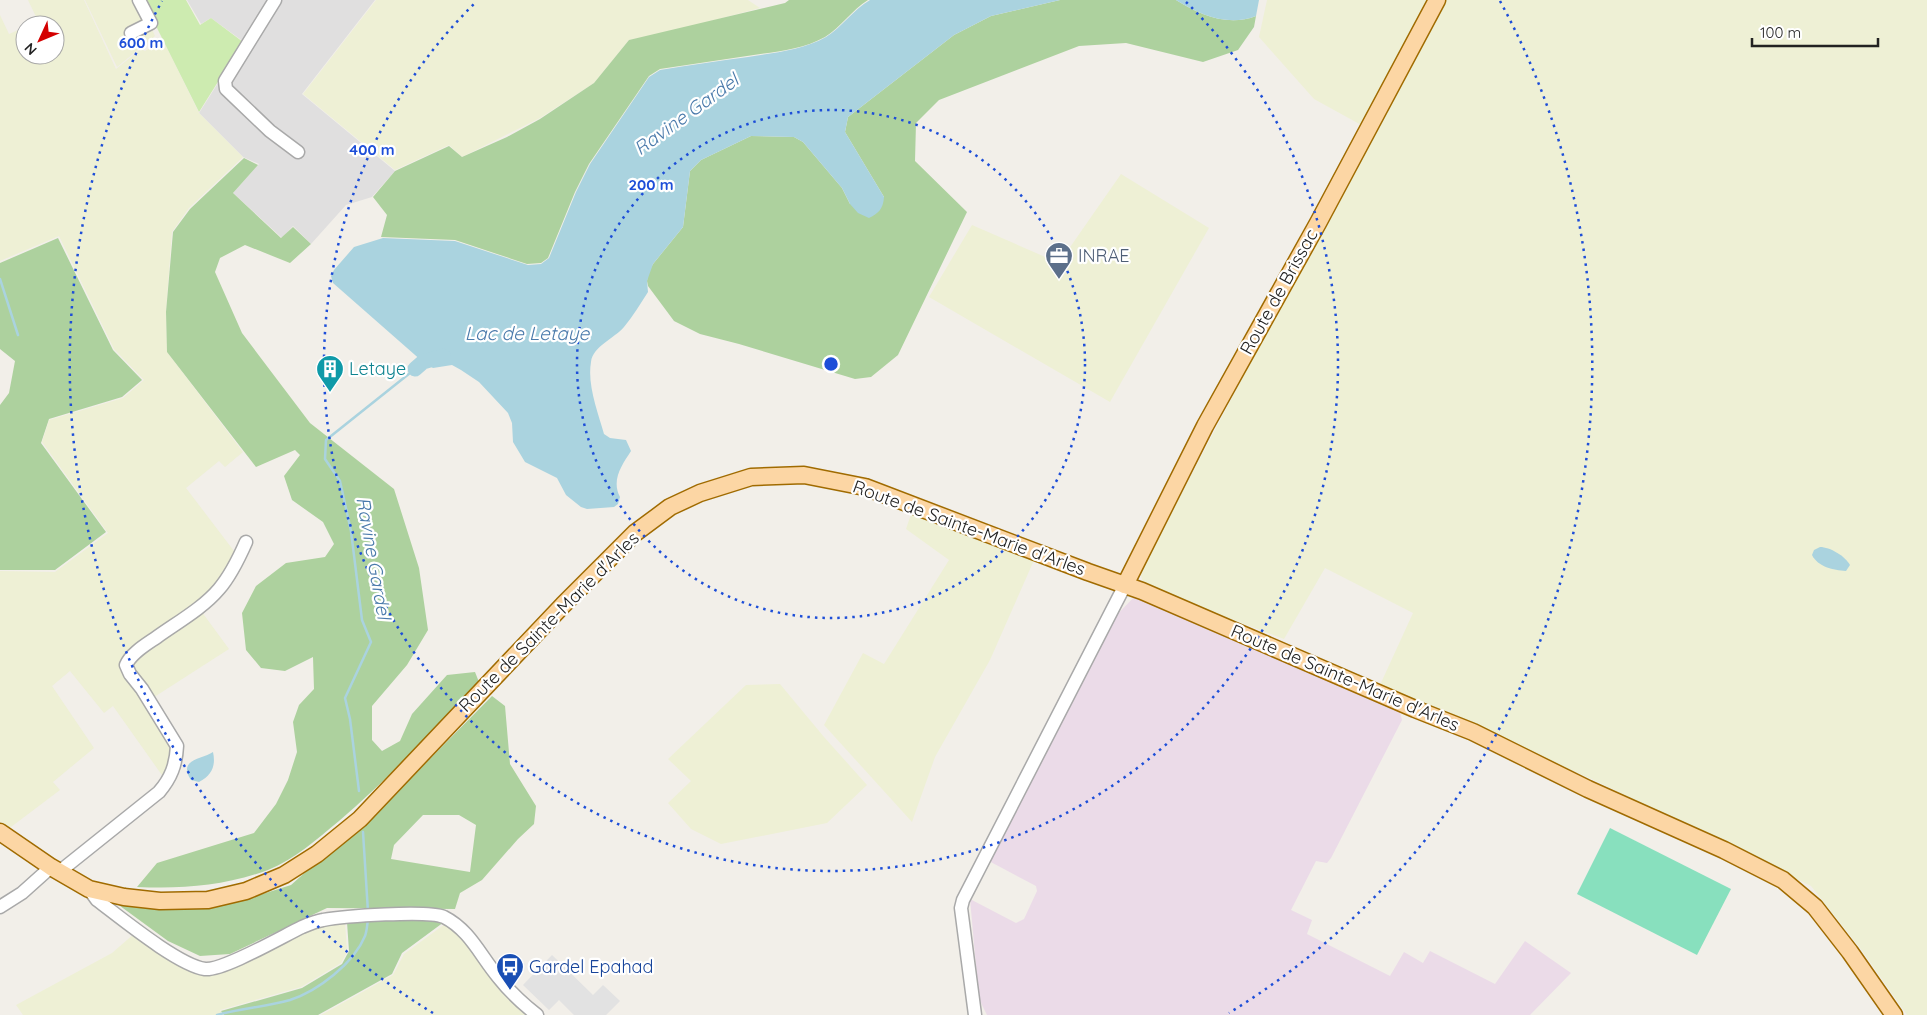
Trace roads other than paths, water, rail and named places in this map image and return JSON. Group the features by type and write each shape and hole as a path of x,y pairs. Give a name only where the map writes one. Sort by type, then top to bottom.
{"main road":[{"name":"Route de Brissac","path":"1125,585 1205,426 1437,0"},
{"name":"Route de Sainte-Marie d'Arles","path":"0,832 89,889 124,897 160,901 208,900 246,891 284,875 317,854 360,819 563,605 635,533 678,504 700,493 751,478 804,475 865,487 1125,585 1473,732 1588,789 1724,850 1782,880 1815,907 1850,952 1894,1015"}],"street":[{"path":"131,33 151,23 140,0"},
{"path":"275,0 225,82 226,89 264,125 298,152"},
{"path":"0,907 22,893 159,792 167,782 173,771 177,746 142,689 130,674 126,664 128,659 206,601 219,589 240,557 246,542"},
{"path":"975,1015 961,908 963,900 1125,585"},
{"path":"89,889 97,900 173,954 195,966 207,969 223,966 322,920 426,914 442,916 458,926 510,991 537,1015"}],"water":[{"name":"Lac de Letaye","path":"870,0 1060,0 991,16 954,35 848,117 845,132 884,197 880,210 869,218 858,213 850,204 842,188 803,142 794,137 751,136 701,160 690,171 683,227 653,264 647,281 648,292 634,314 620,331 596,351 591,362 590,380 604,434 610,438 626,440 631,451 617,479 620,497 618,504 614,507 587,509 581,507 566,495 557,478 525,462 513,442 512,423 508,413 479,382 452,365 433,368 423,362 333,283 331,276 334,270 354,247 383,238 455,241 528,265 541,264 549,258 576,192 590,164 649,77 660,70 778,52 808,45 832,33"},
{"path":"1176,0 1259,0 1256,16 1246,19 1225,20 1204,15"},
{"path":"1820,547 1833,550 1845,558 1850,565 1846,571 1831,569 1818,562 1812,555 1814,550"},
{"path":"213,752 214,762 210,773 199,782 191,780 187,768 189,764"}],"waterway":[{"path":"0,279 18,335"},
{"name":"Ravine Gardel","path":"415,369 423,362 443,356"},
{"name":"Ravine Gardel","path":"359,791 350,719 345,698 371,642 362,620 351,531 340,481 325,459 326,440 415,369"},
{"name":"Ravine Gardel","path":"363,832 368,912"},
{"name":"Ravine Gardel","path":"217,1015 290,1000 312,990 334,975 353,956 365,936 368,920"}],"place":[{"name":"INRAE","path":"1059,280"},
{"name":"Letaye","path":"330,393"},
{"name":"Gardel Epahad","path":"510,991"}]}
